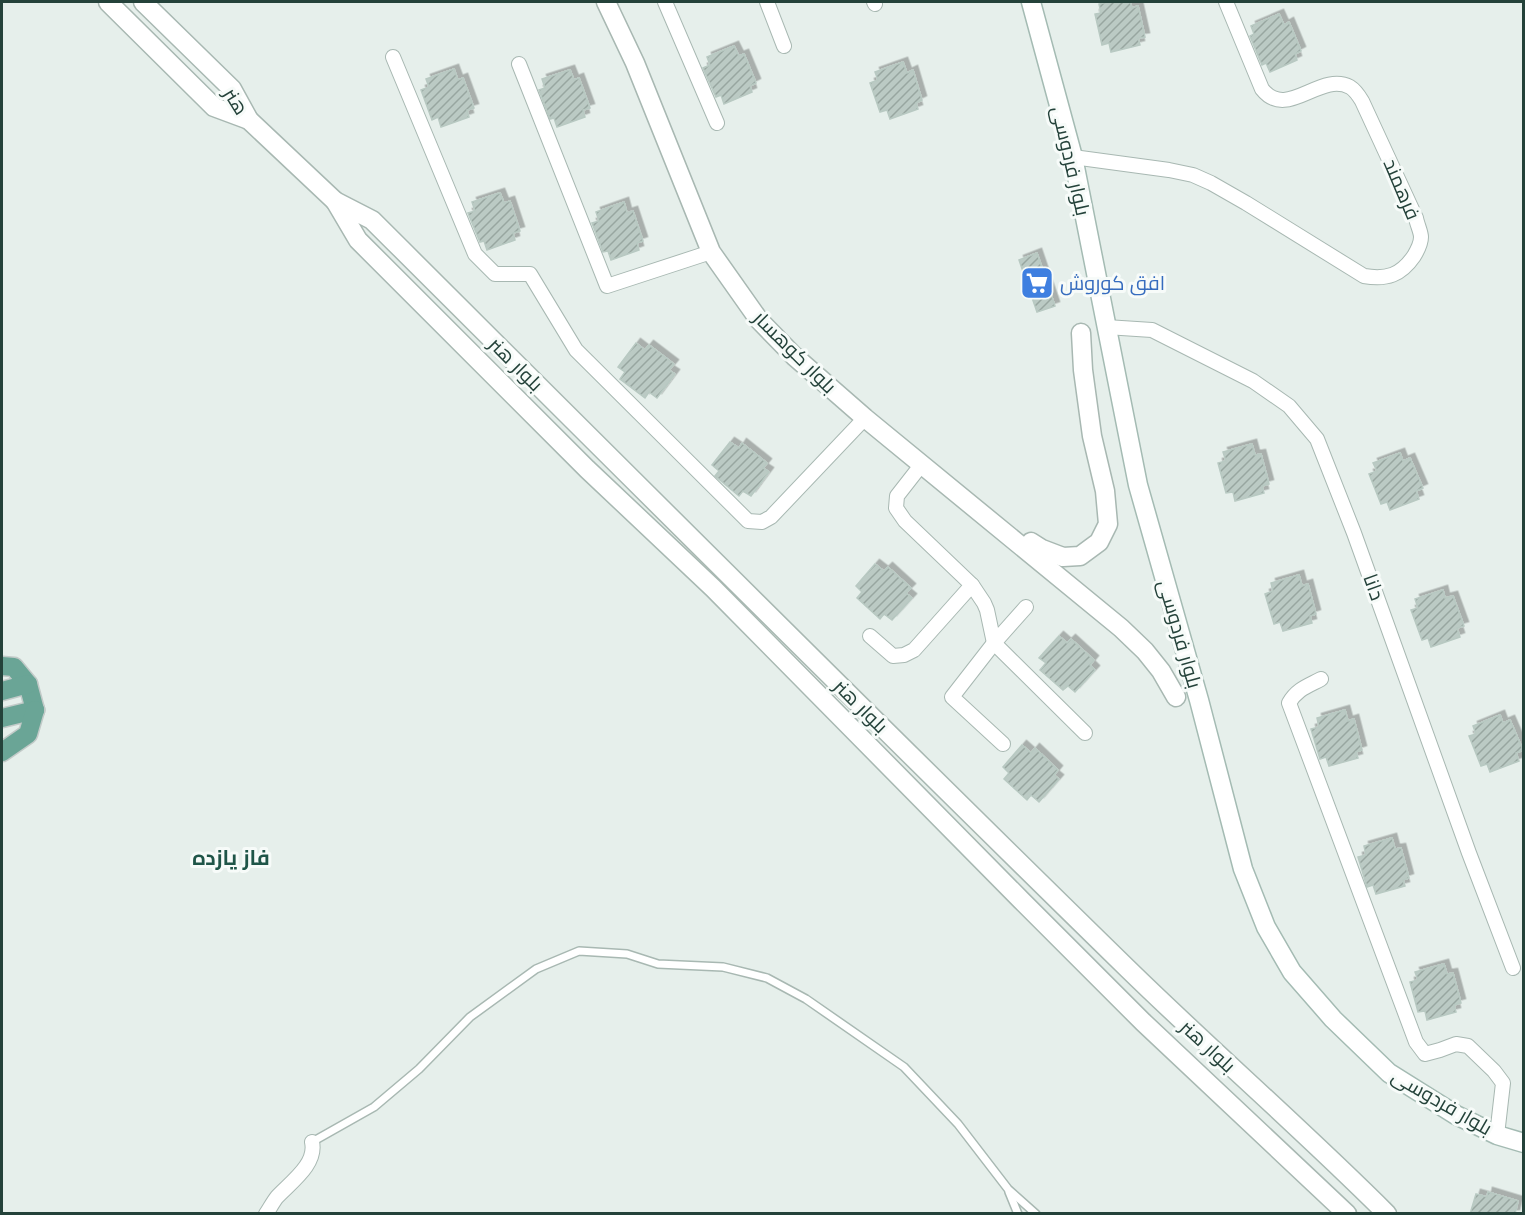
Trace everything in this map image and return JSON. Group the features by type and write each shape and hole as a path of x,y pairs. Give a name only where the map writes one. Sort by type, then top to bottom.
{"main road":[{"path":"2,666 14,667 28,684 36,710 28,734 4,750"},
{"path":"2,691 28,684"},
{"path":"2,718 36,710"}],"street":[{"name":"هنر","path":"108,2 214,107 249,120"},
{"name":"هنر","path":"143,2 232,89 249,120"},
{"name":"بلوار کوهسار","path":"606,2 634,63 711,252 759,320 794,356 865,418 964,498"},
{"path":"665,2 717,123"},
{"path":"767,2 784,46"},
{"name":"بلوار فردوسی","path":"1031,2 1073,157 1138,485 1199,700 1243,869 1266,927 1292,972 1333,1019 1389,1073 1456,1115 1497,1135 1524,1143"},
{"name":"فرهمند","path":"1073,157 1193,175 1246,203 1364,276 1377,279 1395,275 1408,265 1417,251 1421,238 1416,218 1362,101 1352,88 1342,84 1327,85 1296,98 1276,101 1267,96 1226,2"},
{"path":"393,57 475,254 495,274 530,274 576,350 748,521 762,522 771,517 865,418"},
{"path":"519,64 607,286 711,252"},
{"name":"بلوار هنر","path":"249,120 335,201 372,220 1046,889 1181,1021 1345,1172 1387,1214"},
{"name":"بلوار هنر","path":"335,201 358,240 587,468 712,588 1135,1014 1347,1214"},
{"name":"دانا","path":"1106,327 1152,330 1253,381 1290,406 1317,439 1354,533 1469,853 1514,968"},
{"path":"964,498 1042,549 1063,557 1080,556 1099,542 1108,524 1105,491 1092,436 1083,370 1081,333"},
{"path":"922,464 897,496 896,508 905,521 972,585 987,610 994,643 1085,733"},
{"path":"964,498 1121,627 1161,671 1176,697"},
{"path":"870,636 893,656 904,655 914,650 972,585"},
{"path":"1003,744 952,697 994,643 1026,607"},
{"path":"1321,679 1301,689 1289,703 1416,1042 1425,1054 1456,1044 1468,1046 1494,1071 1503,1083 1497,1135"},
{"path":"266,1214 276,1199 308,1164 314,1150 312,1142"}],"lane":[{"path":"312,1142 374,1107 419,1069 470,1017 536,969 579,951 627,954 658,964 723,967 767,978 806,999 903,1066 958,1124 1008,1190 1036,1214"},
{"path":"1008,1190 1018,1214"}],"building":[{"path":"1130,2 1132,8 1138,6 1145,37 1138,38 1140,45 1111,52 1109,43 1102,45 1095,14 1101,13 1099,4"},
{"path":"1279,14 1284,25 1289,22 1301,51 1295,54 1297,60 1270,72 1266,63 1262,65 1250,36 1254,34 1251,26"},
{"path":"734,46 739,56 744,54 756,83 750,86 752,92 724,104 721,95 716,97 703,68 710,65 707,57"},
{"path":"903,62 907,73 913,70 922,100 916,103 918,109 890,119 887,110 880,112 870,83 878,80 875,72"},
{"path":"454,69 458,80 463,78 474,108 467,110 469,117 441,127 438,117 432,120 421,90 429,87 426,79"},
{"path":"570,70 574,80 579,78 590,108 583,110 585,117 557,127 554,118 550,119 539,90 545,88 542,79"},
{"path":"500,193 504,203 510,201 520,231 513,233 515,240 487,250 484,241 480,242 468,213 475,211 472,202"},
{"path":"624,202 627,213 633,211 643,241 637,243 639,250 611,260 608,251 603,252 592,223 599,221 596,212"},
{"name":"افق کوروش","path":"1037,253 1055,306 1037,312 1019,260"},
{"path":"636,343 645,350 649,345 674,364 669,370 675,374 657,398 649,392 645,398 620,379 625,372 618,367"},
{"path":"730,442 739,448 742,443 767,463 763,468 769,472 751,496 743,491 739,496 715,476 719,471 712,465"},
{"path":"1252,444 1255,455 1261,454 1269,484 1262,486 1264,493 1235,501 1233,492 1226,493 1218,463 1226,461 1223,452"},
{"path":"1400,453 1403,461 1410,458 1423,488 1416,491 1419,499 1390,510 1387,502 1381,504 1369,474 1377,471 1373,463"},
{"path":"875,564 884,571 888,567 911,588 906,593 912,598 892,620 884,614 880,619 857,598 862,592 856,586"},
{"path":"1299,575 1302,586 1308,584 1316,614 1310,616 1312,623 1283,631 1280,622 1274,624 1265,594 1273,591 1271,583"},
{"path":"1443,590 1445,598 1453,596 1464,626 1457,628 1460,637 1431,647 1428,638 1422,640 1411,610 1418,608 1415,599"},
{"path":"1059,636 1067,643 1071,639 1094,660 1090,665 1095,670 1075,692 1068,686 1063,690 1040,670 1046,663 1039,658"},
{"path":"1345,710 1348,721 1354,719 1362,750 1356,752 1358,758 1329,766 1326,757 1320,759 1311,729 1319,727 1317,718"},
{"path":"1500,715 1503,723 1510,720 1523,750 1516,753 1519,761 1490,772 1487,764 1481,766 1469,736 1476,734 1473,726"},
{"path":"1022,745 1031,753 1035,748 1058,770 1054,775 1059,779 1039,802 1031,795 1027,800 1004,779 1009,773 1003,767"},
{"path":"1392,838 1395,849 1401,848 1409,878 1403,880 1405,886 1376,894 1373,885 1367,887 1358,857 1366,855 1364,846"},
{"path":"1444,964 1447,974 1453,973 1461,1003 1454,1005 1456,1012 1427,1020 1425,1011 1418,1012 1410,982 1418,980 1415,972"},
{"path":"1488,1192 1518,1201 1515,1214 1470,1214 1476,1194 1487,1197"}],"place":[{"name":"افق کوروش","path":"1037,283"}],"district":[{"name":"فاز یازده","path":"231,858"}]}
